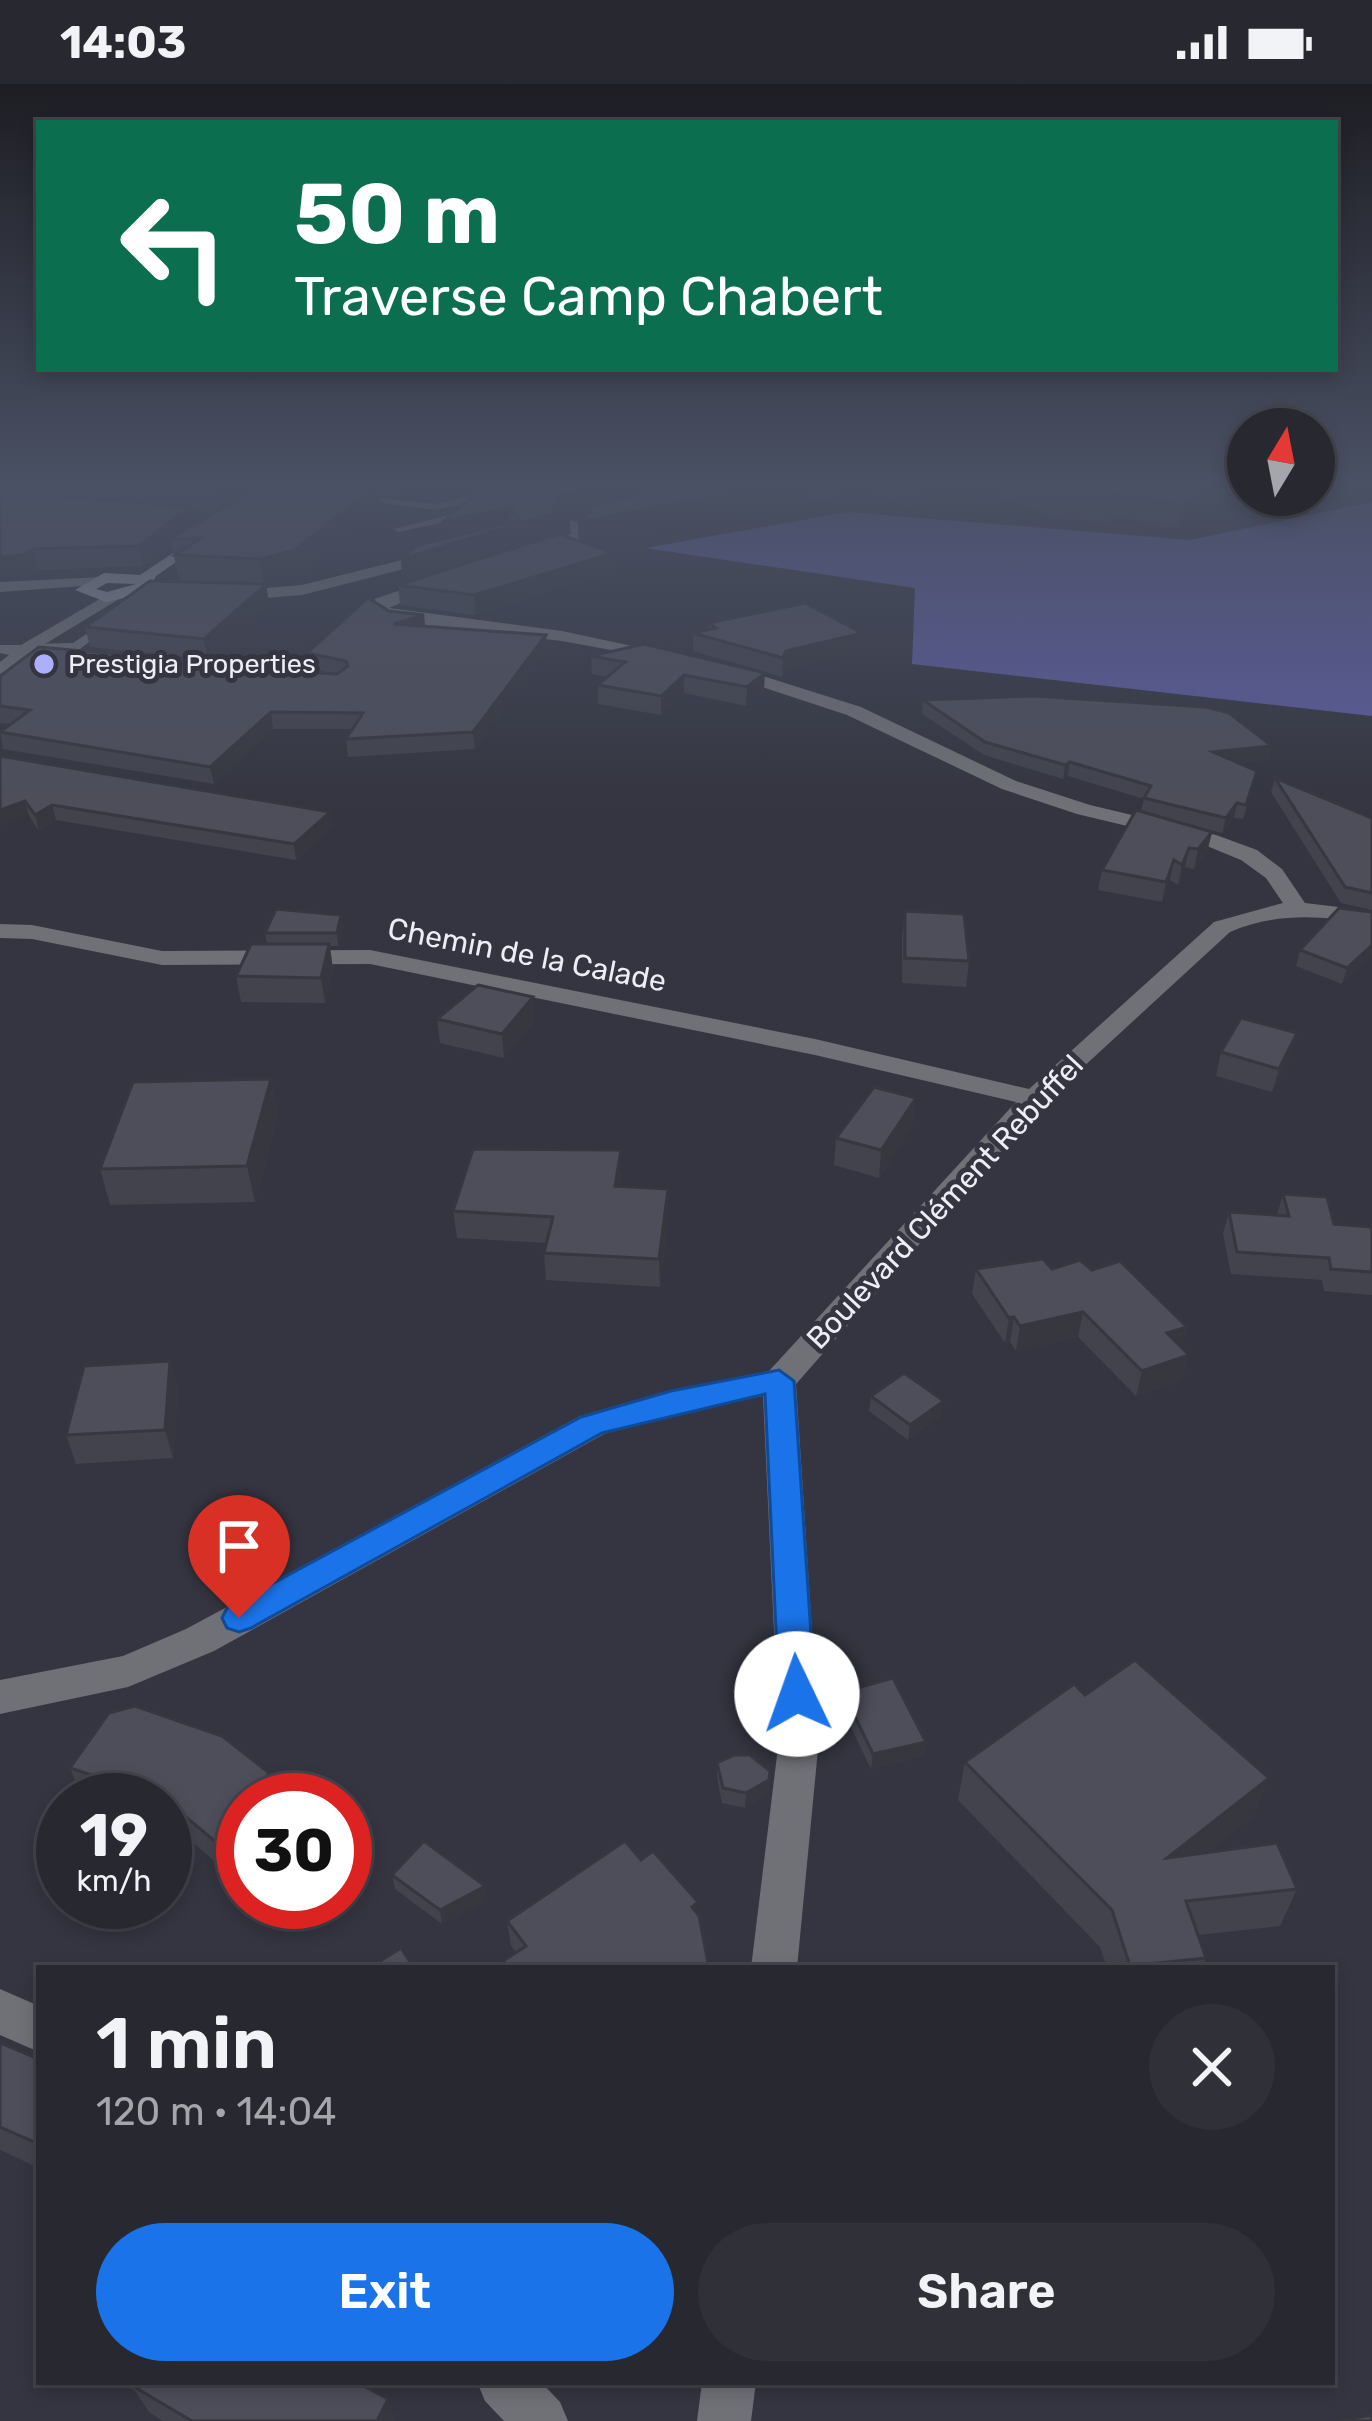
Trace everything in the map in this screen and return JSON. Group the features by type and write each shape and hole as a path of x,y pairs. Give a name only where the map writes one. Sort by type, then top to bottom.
{"main road":[{"path":"102,590 118,605 140,590"}],"street":[{"path":"2,650 89,590"},
{"path":"212,595 301,590"},
{"path":"412,590 381,602 381,610 391,617 562,636 693,661"},
{"path":"0,671 87,608 118,605"},
{"path":"2,650 92,658"},
{"path":"714,665 854,711 1009,785 1084,810 1209,839 1249,855 1274,874 1297,908"},
{"name":"Boulevard Clément Rebuffel","path":"779,1381 1034,1098 1222,928 1250,914 1297,908 1372,918"},
{"name":"Chemin de la Calade","path":"0,931 32,932 162,958 370,957 769,1037 1034,1098"},
{"path":"0,1697 128,1671 200,1640 592,1425 671,1402 779,1381 800,1738 774,1965"},
{"path":"0,2012 36,2028"},
{"path":"507,2385 541,2421"},
{"path":"724,2421 729,2385"}],"shaded area":[{"path":"915,590 1372,590 1372,716 912,664"}],"building":[{"path":"137,590 259,590 204,639 85,627"},
{"path":"436,590 490,590 474,595"},
{"path":"368,598 389,611 424,615 394,624 546,635 473,732 346,739 363,713 271,712 210,767 0,732 30,710 0,706 0,676 39,647 185,660 178,666 337,674 348,666 346,661 307,653"},
{"path":"805,603 862,633 786,651 783,658 693,633 716,628 709,623"},
{"path":"644,644 765,673 747,687 684,675 661,696 598,685 625,662 591,656"},
{"path":"1033,696 1206,707 1229,713 1272,746 1213,752 1257,771 1246,805 1237,803 1226,818 1144,798 1151,786 985,742 923,700"},
{"path":"0,756 330,812 294,844 52,805 35,815 25,801 0,810"},
{"path":"1275,778 1372,818 1372,893 1345,887"},
{"path":"1136,810 1212,832 1198,849 1189,848 1182,865 1174,860 1166,882 1102,870"},
{"path":"1339,908 1372,912 1372,945 1347,968 1300,950"},
{"path":"276,909 341,915 337,933 265,933"},
{"path":"905,911 964,914 969,961 905,958"},
{"path":"251,944 329,944 321,978 236,976"},
{"path":"478,985 533,997 502,1034 437,1019"},
{"path":"1241,1018 1297,1033 1279,1069 1221,1052"},
{"path":"271,1079 247,1166 100,1169 133,1082"},
{"path":"874,1087 916,1098 881,1150 836,1138"},
{"path":"473,1149 621,1150 615,1186 668,1189 659,1259 544,1253 553,1217 453,1211"},
{"path":"1283,1194 1327,1197 1334,1224 1372,1227 1372,1272 1331,1269 1329,1258 1237,1252 1229,1212 1289,1216"},
{"path":"1043,1259 1052,1269 1080,1260 1092,1270 1120,1261 1187,1327 1167,1333 1189,1355 1142,1371 1083,1312 1020,1326 1014,1317 1009,1318 976,1269"},
{"path":"170,1361 165,1430 66,1435 84,1366"},
{"path":"904,1373 944,1401 910,1425 871,1396"},
{"path":"1135,1660 1269,1778 1167,1858 1277,1843 1297,1889 1186,1901 1206,1958 1130,1965 1112,1910 965,1762 1074,1684 1085,1695"},
{"path":"893,1678 926,1742 873,1754 843,1692"},
{"path":"135,1706 222,1736 268,1773 216,1773 216,1842 192,1822 192,1773 85,1773 70,1768 109,1713"},
{"path":"734,1755 750,1755 770,1771 769,1780 746,1793 723,1788 717,1763"},
{"path":"424,1841 485,1886 440,1910 392,1875"},
{"path":"625,1841 641,1860 653,1851 698,1902 692,1907 699,1916 708,1965 506,1965 503,1961 526,1946 507,1921"},
{"path":"401,1948 412,1965 374,1965"},
{"path":"0,2043 36,2058 36,2143 0,2127"},
{"path":"131,2385 362,2385 388,2399 377,2421 192,2421"},
{"path":"1372,2415 1372,2421 1338,2421"}],"place":[{"name":"Prestigia Properties","path":"44,664"}],"route":[{"path":"239,1618 592,1425 671,1402 779,1381 797,1694"}]}
